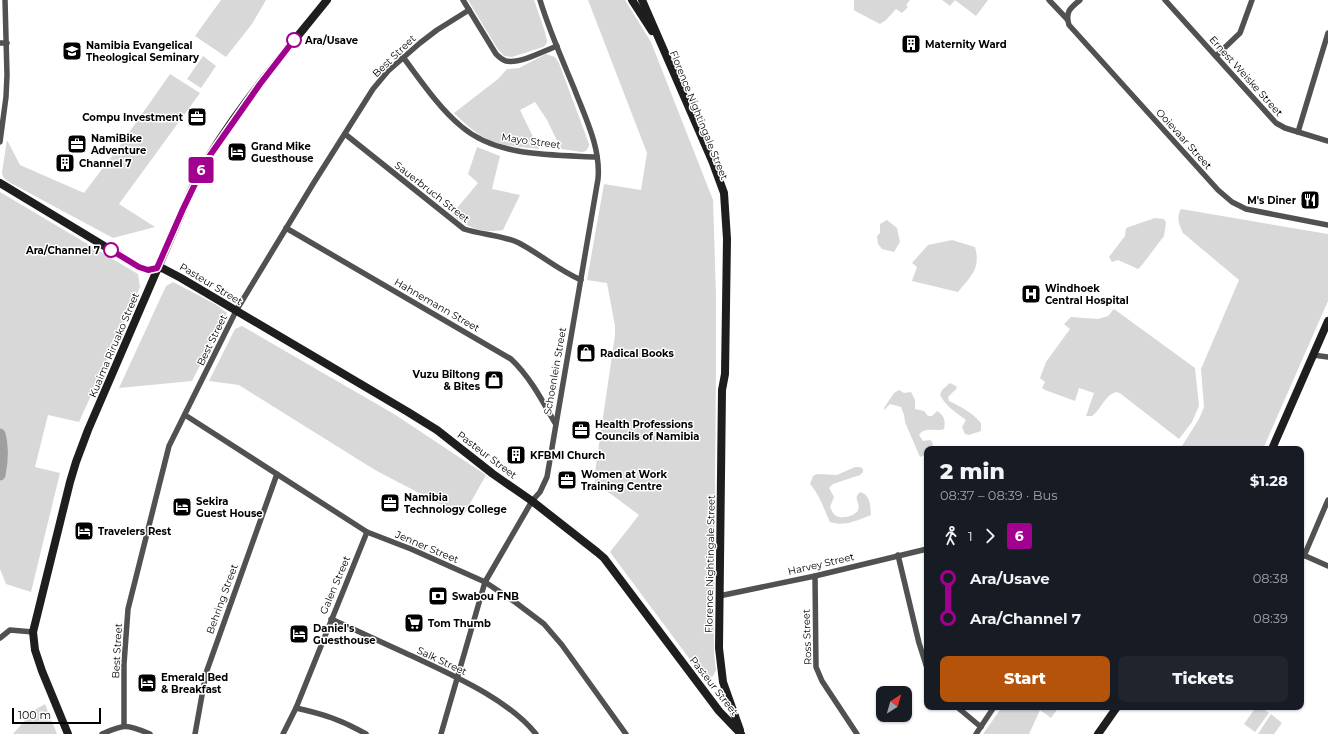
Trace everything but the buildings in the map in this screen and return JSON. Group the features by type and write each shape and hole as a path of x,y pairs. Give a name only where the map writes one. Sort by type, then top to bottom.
{"main road":[{"name":"Kuaima Riruako Street","path":"68,734 42,671 33,632 76,462 88,430 157,268 189,195 206,161 260,84 327,0"},
{"name":"Florence Nightingale Street","path":"632,0 652,31 661,49 710,164 721,203 720,373 722,390 719,659 727,698 742,734"},
{"name":"Florence Nightingale Street","path":"642,0 714,163 724,193 727,238 725,374 722,390"},
{"name":"Pasteur Street","path":"0,183 139,267 148,270 162,268 181,278 437,430 493,474 532,501 604,558 713,704 726,720 742,734"},
{"path":"1273,446 1328,321"},
{"path":"713,704 722,706 727,701 727,698"},
{"path":"1098,734 1115,710"}],"street":[{"path":"0,142 6,98 5,0"},
{"path":"463,0 496,54 501,59 516,61 557,46"},
{"name":"Schoenlein Street","path":"441,734 485,582 532,501 540,492 547,477 555,423 598,179 599,168 597,157 586,119 540,0"},
{"name":"Ooievaar Street","path":"1049,0 1067,19 1069,25 1218,190 1232,202 1246,209 1328,225"},
{"path":"1067,19 1067,14 1070,9 1080,0"},
{"name":"Ernest Weiske Street","path":"1165,0 1271,119 1280,126 1328,141"},
{"path":"1216,56 1240,33 1252,0"},
{"name":"Best Street","path":"124,725 124,664 128,609 169,446 236,311 373,89 388,71 403,57 437,30 469,10"},
{"path":"1298,132 1328,33"},
{"path":"0,43 6,43"},
{"name":"Mayo Street","path":"403,57 451,117 462,128 482,140 506,149 597,157"},
{"name":"Sauerbruch Street","path":"345,134 464,229 477,234 507,238 518,242 561,270 581,280"},
{"name":"Hahnemann Street","path":"286,228 511,359 529,379 555,423"},
{"path":"1313,355 1328,357"},
{"name":"Jenner Street","path":"185,416 367,532 485,582 515,602 544,624 562,645 626,734"},
{"name":"Behring Street","path":"195,734 206,673 277,474"},
{"path":"1304,553 1328,500"},
{"name":"Galen Street","path":"283,734 296,708 367,532"},
{"name":"Harvey Street","path":"719,596 815,576 924,549"},
{"path":"1304,555 1328,566"},
{"path":"898,556 924,659"},
{"name":"Ross Street","path":"815,576 816,667 822,681 857,734"},
{"name":"Salk Street","path":"331,619 457,677 500,703 523,721 536,734"},
{"path":"0,638 10,630 33,632"},
{"path":"296,708 322,714 349,724 366,734"},
{"path":"961,710 981,727"},
{"path":"976,734 992,710"},
{"path":"102,734 124,725 135,727 150,734"}],"shaded area":[{"path":"221,0 266,0 252,24 226,57 195,36"},
{"path":"468,0 534,0 546,35 547,43 543,47 512,57 504,56 497,48"},
{"path":"588,0 625,0 651,42 713,200 716,296 714,653 716,670 713,676 708,679 703,677 610,552 639,515 611,494 595,485 595,472 615,335 615,326 607,283 587,280 604,184 641,190 647,153"},
{"path":"854,0 910,0 906,5 908,7 902,13 896,9 880,24 854,10"},
{"path":"942,0 955,0 950,6"},
{"path":"955,0 988,0 976,16"},
{"path":"546,54 555,57 559,63 589,144 586,151 582,152 561,149 547,120 535,102 520,110 539,149 512,146 492,141 474,131 454,113 498,79 507,69 519,68"},
{"path":"203,56 216,66 201,88 187,79"},
{"path":"170,74 200,93 119,204 155,227 113,238 7,181 3,177 2,172 7,140 20,165 84,193 121,144"},
{"path":"477,147 500,156 492,189 520,195 503,230 488,231 476,229 464,223 452,214 478,183 468,174"},
{"path":"0,192 138,274 140,287 79,422 48,415 35,467 60,473 31,592 6,584 0,569"},
{"path":"1181,209 1328,234 1328,301 1264,446 1182,446 1199,419 1204,407 1201,369 1239,280 1183,233 1180,227 1179,212"},
{"path":"1155,218 1164,219 1166,223 1164,236 1142,265 1138,269 1118,260 1112,262 1109,257 1125,236 1126,228"},
{"path":"887,220 897,228 900,242 894,252 882,249 878,244 877,236 880,233 880,224"},
{"path":"952,240 975,247 977,255 974,272 958,292 912,281 917,267 912,263 928,245"},
{"path":"173,282 215,304 227,313 192,381 119,388 166,286"},
{"path":"1114,309 1195,368 1199,406 1192,422 1179,439 1117,392 1109,396 1092,416 1086,416 1094,393 1079,388 1075,401 1042,388 1045,382 1040,378 1046,362 1070,329 1064,324 1071,317 1098,319 1108,316"},
{"path":"242,326 394,414 486,475 463,516 375,470 239,385 209,381 235,329"},
{"path":"950,383 957,388 948,397 949,401 958,405 978,419 981,423 981,431 969,435 965,434 962,427 966,420 948,406 942,399 940,395 942,390"},
{"path":"899,390 904,393 911,392 915,400 915,409 924,411 928,416 932,416 937,411 944,418 944,429 927,430 921,432 919,435 923,441 930,440 933,444 933,446 924,446 924,455 920,457 905,422 901,407 890,404 884,410 894,393"},
{"path":"855,467 860,467 863,469 863,472 860,475 833,484 829,488 834,497 830,507 837,516 851,516 858,510 859,507 857,497 860,492 864,493 868,498 871,515 846,523 840,524 830,522 819,498 810,484 813,476 817,474 837,475"},
{"path":"45,704 57,734 13,734 33,711"},
{"path":"1000,710 1040,710 1029,734 983,734"},
{"path":"1040,710 1057,710 1051,718"},
{"path":"1254,710 1265,710 1269,713 1255,732 1244,724"},
{"path":"1271,714 1282,723 1274,734 1258,734"}],"waterway":[{"path":"0,434 3,454 0,475"}],"bus line":[{"name":"6","path":"111,250 139,267 148,270 157,268 198,175 206,161 260,84 294,40"}],"place":[{"name":"Ara/Usave","path":"294,40"},
{"name":"Maternity Ward","path":"911,44"},
{"name":"Namibia Evangelical Theological Seminary","path":"72,51"},
{"name":"Compu Investment","path":"197,117"},
{"name":"NamiBike Adventure","path":"77,144"},
{"name":"Grand Mike Guesthouse","path":"237,152"},
{"name":"Channel 7","path":"65,163"},
{"name":"M's Diner","path":"1310,200"},
{"name":"Ara/Channel 7","path":"111,250"},
{"name":"Windhoek Central Hospital","path":"1031,294"},
{"name":"Radical Books","path":"586,353"},
{"name":"Vuzu Biltong & Bites","path":"494,380"},
{"name":"Health Professions Councils of Namibia","path":"581,430"},
{"name":"KFBMI Church","path":"516,455"},
{"name":"Women at Work Training Centre","path":"567,480"},
{"name":"Namibia Technology College","path":"390,503"},
{"name":"Sekira Guest House","path":"182,507"},
{"name":"Travelers Rest","path":"84,531"},
{"name":"Swabou FNB","path":"438,596"},
{"name":"Tom Thumb","path":"414,623"},
{"name":"Daniel's Guesthouse","path":"299,634"},
{"name":"Emerald Bed & Breakfast","path":"147,683"}]}
